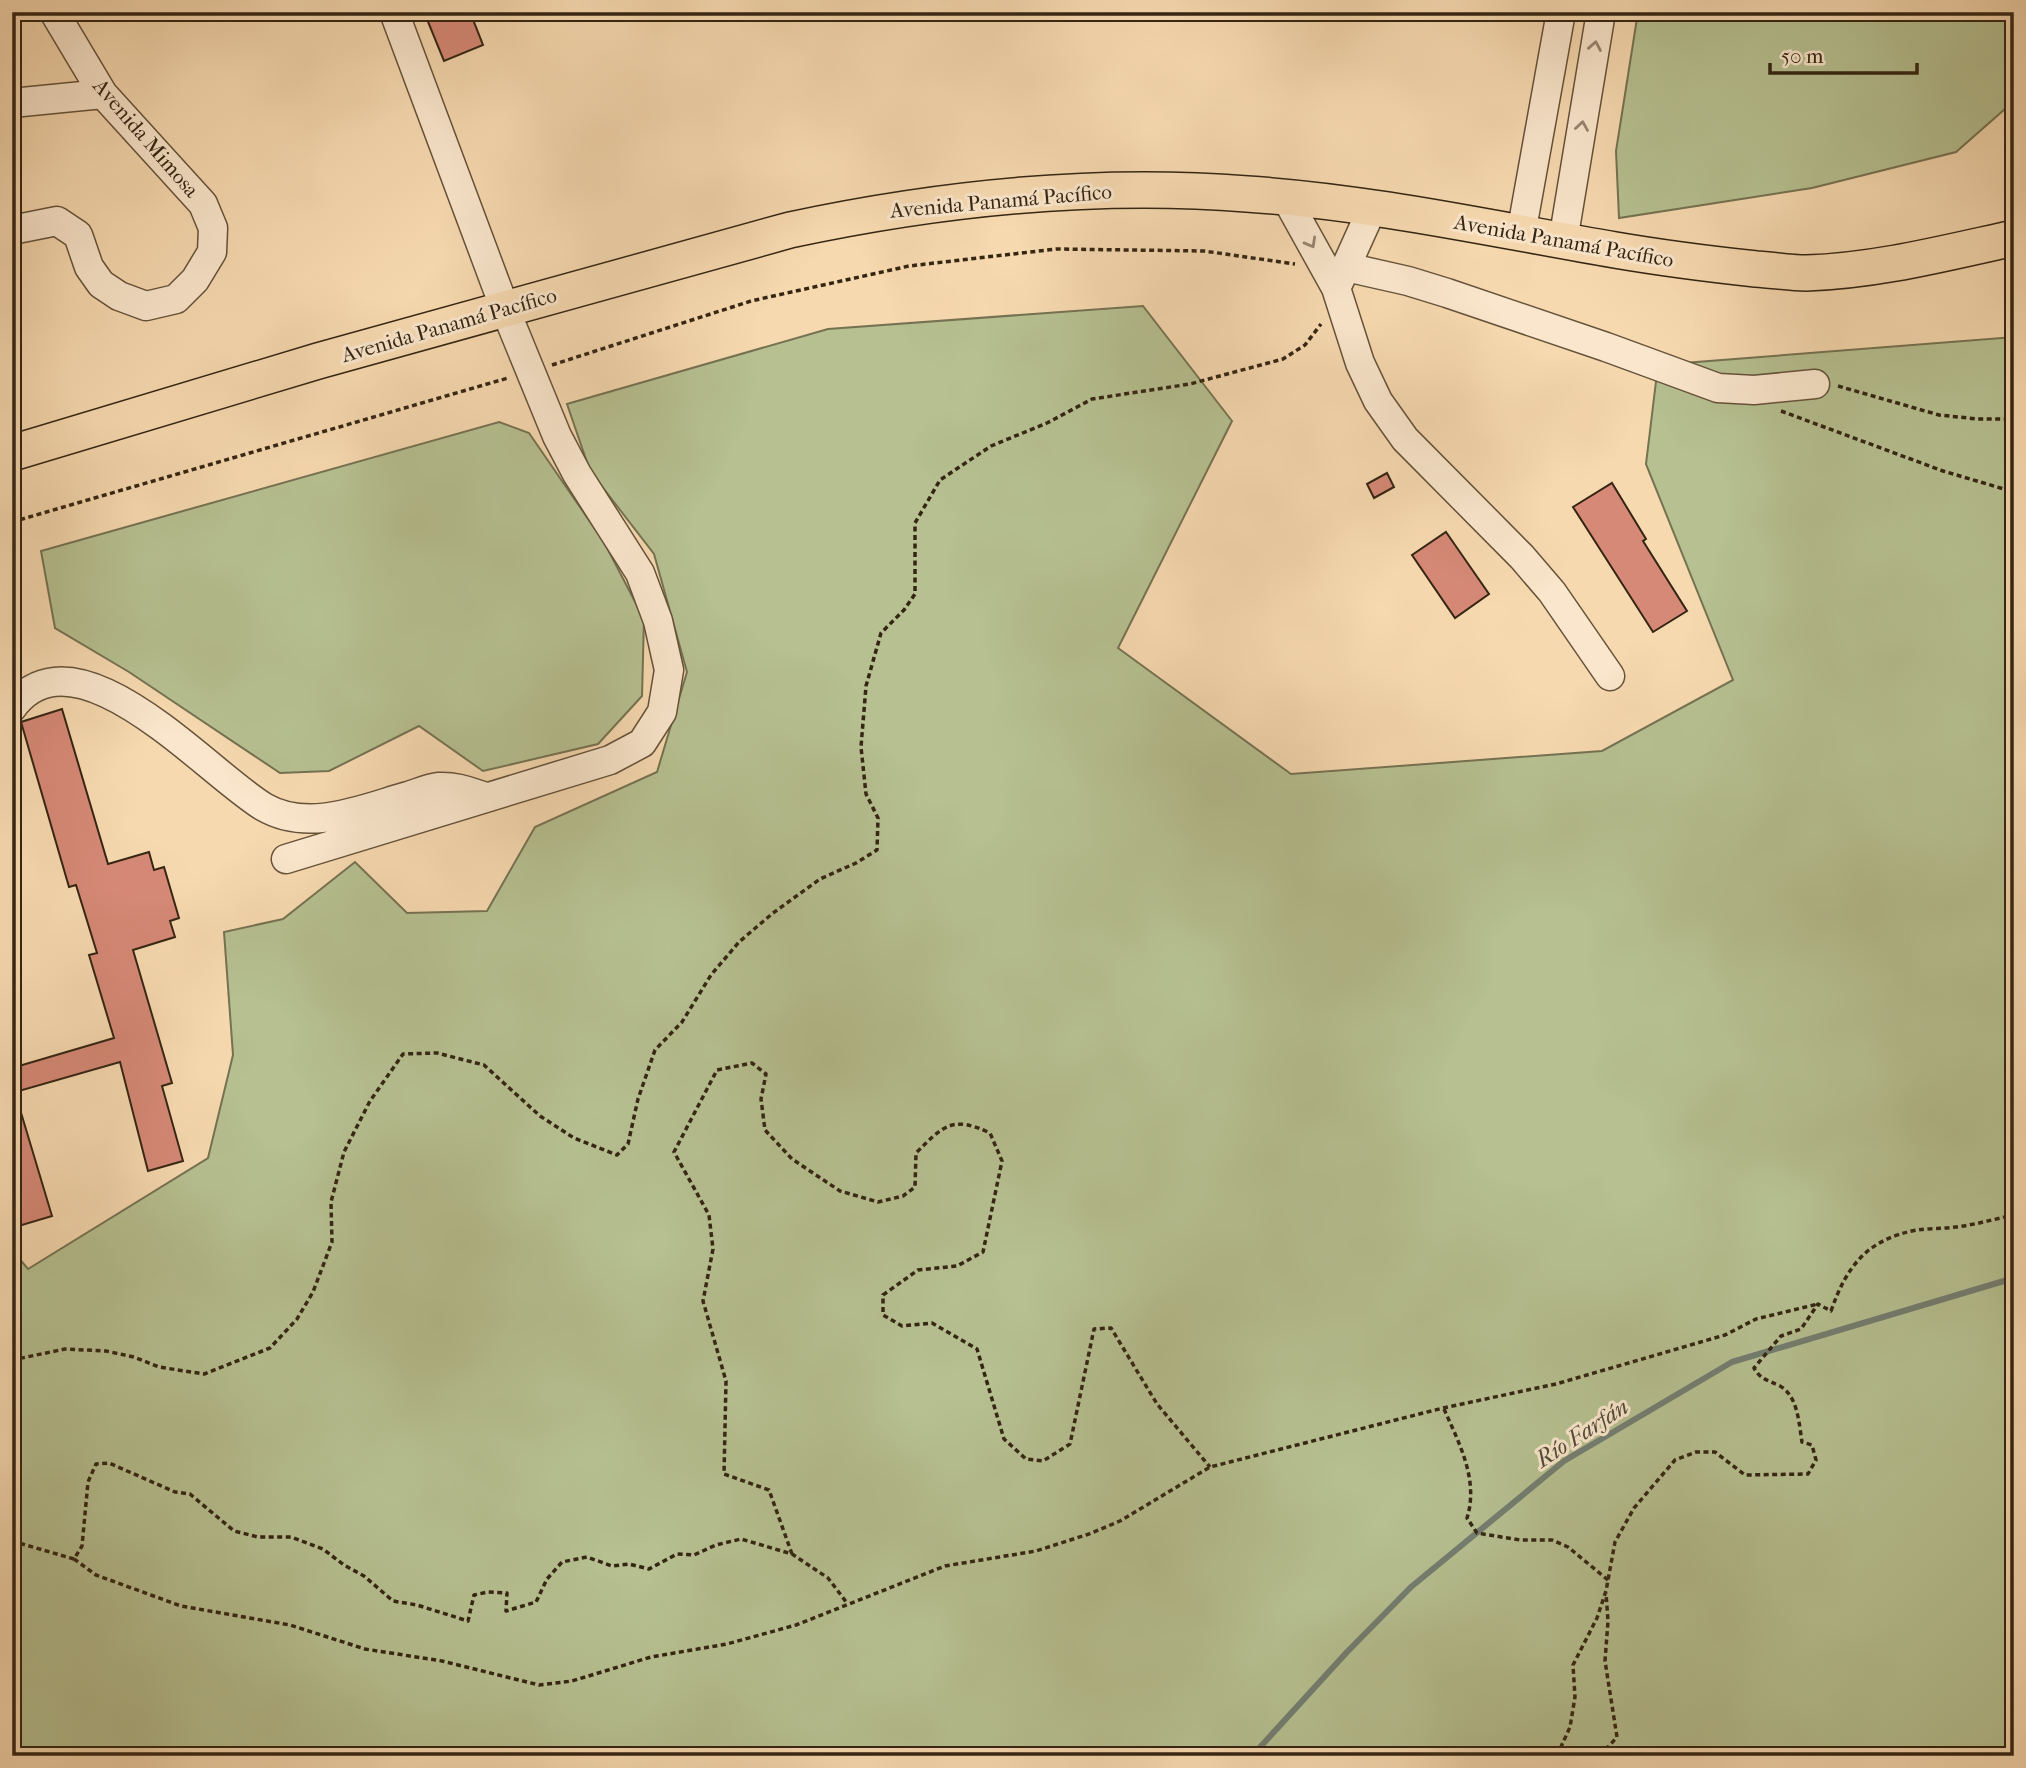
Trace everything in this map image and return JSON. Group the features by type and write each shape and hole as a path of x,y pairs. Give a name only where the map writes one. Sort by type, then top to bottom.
{"main road":[{"name":"Avenida Panamá Pacífico","path":"12,453 318,361 790,230 865,214 959,201 1147,190 1248,194 1372,209 1690,263 1805,273 1896,263 2014,238"}],"street":[{"name":"Avenida Mimosa","path":"12,230 57,220 78,235 89,267 102,284 119,296 146,306 176,299 195,280 212,252 213,228 203,204 103,94 54,12"},
{"path":"286,859 610,760 642,743 662,712 669,670 658,621 640,573 577,474 557,436 505,309 394,12"},
{"path":"1521,234 1561,12"},
{"path":"1563,241 1601,12"},
{"path":"12,103 103,94"},
{"path":"1533,169 1574,174"},
{"path":"1286,198 1336,274 1360,363 1378,401 1405,439 1522,557 1552,592 1610,676"},
{"path":"1336,274 1372,209"},
{"path":"1336,274 1434,289 1619,351 1718,388 1754,390 1815,384"},
{"path":"12,708 21,696 50,683 87,685 111,693 136,708 264,807 289,817 312,820 335,816 438,787 459,788 486,797"}],"path":[{"path":"12,522 531,371 751,301 909,266 1056,249 1205,251 1336,274 1321,325 1305,345 1283,359 1190,384 1093,399 1047,423 991,446 940,480 915,523 915,594 904,610 881,633 866,686 861,747 866,794 878,818 877,850 820,879 739,942 711,975 682,1022 655,1050 638,1100 628,1144 617,1155 573,1138 540,1116 484,1065 437,1053 403,1054 370,1101 344,1152 331,1202 332,1242 313,1292 297,1319 270,1348 204,1374 159,1367 134,1357 106,1351 65,1349 17,1359 12,1357"},
{"path":"1815,384 1863,392 1940,415 2014,419"},
{"path":"1780,411 1943,471 2014,492"},
{"path":"792,1554 769,1490 724,1474 726,1381 703,1301 713,1249 709,1215 674,1152 717,1070 740,1065 752,1063 766,1074 761,1099 765,1130 792,1159 840,1191 878,1202 903,1196 915,1187 916,1153 943,1127 971,1123 990,1133 1002,1161 983,1252 957,1266 918,1270 883,1295 883,1315 902,1326 932,1323 977,1349 1004,1439 1026,1459 1043,1461 1070,1444 1094,1329 1111,1328 1157,1404 1210,1467"},
{"path":"13,1540 74,1559 96,1575 181,1606 290,1625 365,1649 442,1661 539,1685 572,1681 651,1657 727,1644 796,1625 945,1566 1036,1551 1089,1534 1120,1521 1210,1467 1444,1408 1556,1384 1725,1335 1756,1319 1818,1304 1831,1311 1840,1283 1863,1253 1886,1239 1917,1230 1958,1227 2014,1215"},
{"path":"1562,1756 1560,1749 1570,1727 1575,1698 1573,1665 1597,1618 1606,1591 1615,1542 1634,1508 1675,1460 1696,1452 1715,1452 1745,1475 1808,1474 1816,1460 1812,1445 1802,1442 1793,1400 1784,1388 1760,1378 1754,1368 1781,1336 1801,1329 1818,1304"},
{"path":"1444,1408 1466,1459 1471,1503 1467,1518 1477,1533 1552,1540 1568,1547 1608,1580"},
{"path":"74,1559 82,1546 88,1482 96,1464 109,1464 175,1492 190,1494 234,1531 258,1537 291,1537 323,1549 344,1566 364,1576 393,1601 417,1605 468,1621 474,1595 488,1591 507,1593 506,1611 536,1602 547,1579 562,1562 587,1557 612,1566 629,1564 649,1569 677,1554 694,1555 716,1545 741,1539 792,1554 828,1578 847,1604"},
{"path":"1600,1756 1617,1737 1605,1661 1608,1622 1606,1591"}],"green space":[{"path":"1638,12 2014,12 2014,101 1956,152 1812,188 1619,218 1616,151"},
{"path":"1143,306 1232,421 1118,648 1291,774 1602,751 1733,680 1646,464 1658,365 2014,337 2014,1756 12,1756 12,1250 28,1269 208,1158 233,1055 224,932 283,919 355,862 407,913 487,911 535,827 657,772 687,672 654,554 590,471 567,404 828,329"},
{"path":"499,422 529,433 604,542 644,619 642,696 598,744 483,771 419,726 329,771 280,773 129,672 55,628 41,551"}],"building":[{"path":"424,12 470,12 483,45 444,61"},
{"path":"1387,473 1394,487 1374,498 1367,484"},
{"path":"1612,483 1646,539 1643,541 1687,611 1653,632 1573,507"},
{"path":"1446,532 1489,594 1455,618 1412,555"},
{"path":"62,709 108,864 149,852 154,870 164,867 179,918 170,921 175,937 133,950 172,1083 162,1086 183,1161 148,1171 120,1062 12,1093 12,1068 114,1038 89,955 97,953 76,885 69,887 21,722"},
{"path":"16,1096 52,1216 12,1228 12,1097"}],"waterway":[{"name":"Río Farfán","path":"1252,1756 1411,1587 1564,1461 1732,1362 2014,1278"}]}
